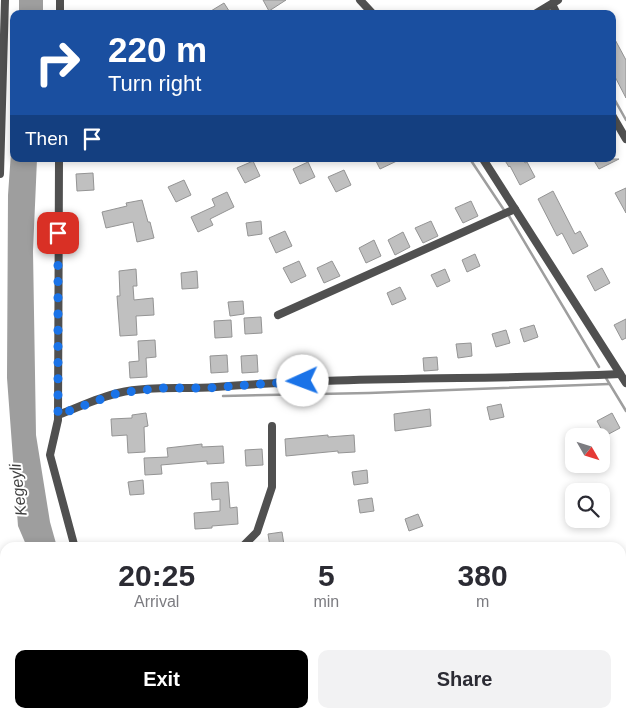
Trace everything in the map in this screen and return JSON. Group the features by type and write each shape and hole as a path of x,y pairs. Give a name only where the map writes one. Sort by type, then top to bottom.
{"street":[{"path":"360,0 369,10"},
{"path":"542,10 555,2"},
{"path":"0,174 3,3"},
{"path":"616,122 626,140"},
{"path":"59,162 58,415 57,428 50,455 73,542"},
{"path":"485,162 626,383"},
{"path":"278,316 515,209"},
{"path":"58,415 118,393 162,388 207,388 284,382 620,374"},
{"path":"247,542 257,532 272,488 272,426"}],"water":[{"path":"19,0 43,0 43,10 19,10"},
{"name":"Kegeyli","path":"10,162 37,162 33,251 36,435 50,522 56,542 25,542 18,526 7,378 8,195"}],"building":[{"path":"263,0 286,0 271,10 268,10"},
{"path":"224,3 228,10 213,10"},
{"path":"616,41 626,60 626,98 616,79"},
{"path":"253,162 260,176 245,183 237,168"},
{"path":"308,162 315,177 300,184 293,169"},
{"path":"376,162 395,162 380,169"},
{"path":"506,162 527,162 535,177 520,185"},
{"path":"595,162 613,162 599,169"},
{"path":"344,170 351,185 336,192 328,177"},
{"path":"93,173 94,190 77,191 76,174"},
{"path":"184,180 191,195 176,202 168,187"},
{"path":"626,188 626,213 615,193"},
{"path":"553,191 575,234 580,231 588,246 573,254 562,233 557,236 538,199"},
{"path":"227,192 234,207 210,219 213,225 198,232 191,217 215,206 212,199"},
{"path":"142,200 154,238 137,242 133,222 106,228 102,212 127,206 126,203"},
{"path":"471,201 478,216 463,223 455,208"},
{"path":"261,221 262,234 248,236 246,223"},
{"path":"431,221 438,236 423,243 415,228"},
{"path":"285,231 292,246 276,253 269,238"},
{"path":"403,232 410,247 395,255 388,240"},
{"path":"374,240 381,256 366,263 359,248"},
{"path":"475,254 480,266 467,272 462,260"},
{"path":"299,261 306,276 291,283 283,268"},
{"path":"332,261 340,276 324,283 317,268"},
{"path":"602,268 610,283 595,291 587,276"},
{"path":"136,269 137,286 133,286 134,300 153,298 154,315 136,316 137,335 120,336 117,296 120,296 119,271"},
{"path":"445,269 450,281 437,287 431,275"},
{"path":"197,271 198,288 182,289 181,273"},
{"path":"400,287 406,299 392,305 387,293"},
{"path":"243,301 244,314 230,316 228,302"},
{"path":"261,317 262,333 245,334 244,318"},
{"path":"626,319 626,338 622,340 614,325"},
{"path":"231,320 232,337 215,338 214,321"},
{"path":"534,325 538,337 524,342 520,329"},
{"path":"506,330 510,343 496,347 492,334"},
{"path":"155,340 156,357 146,358 147,377 130,378 129,362 139,361 138,341"},
{"path":"471,343 472,356 458,358 456,344"},
{"path":"227,355 228,372 211,373 210,356"},
{"path":"257,355 258,372 242,373 241,356"},
{"path":"437,357 438,370 424,371 423,358"},
{"path":"501,404 504,417 490,420 487,407"},
{"path":"430,409 431,426 395,431 394,414"},
{"path":"146,413 148,426 144,427 145,452 128,453 127,435 112,436 111,419 132,418 132,415"},
{"path":"612,413 620,428 610,433 610,428 601,428 597,421"},
{"path":"328,435 328,437 354,435 355,452 338,453 338,451 286,456 285,439"},
{"path":"202,444 202,447 223,446 224,463 207,464 207,461 161,465 162,474 145,475 144,458 168,457 167,448"},
{"path":"262,449 263,465 246,466 245,450"},
{"path":"367,470 368,483 354,485 352,472"},
{"path":"143,480 144,494 130,495 128,482"},
{"path":"228,482 230,508 237,507 238,524 195,529 194,513 220,511 220,499 212,500 211,483"},
{"path":"372,498 374,511 360,513 358,500"},
{"path":"418,514 423,526 409,531 405,519"},
{"path":"282,532 284,542 269,542 268,534"}],"waterway":[{"path":"616,102 626,120"},
{"path":"472,162 504,210"},
{"path":"509,216 599,367"},
{"path":"606,378 626,411"},
{"path":"223,396 369,393 609,384"}],"route":[{"path":"58,233 58,415 118,393 162,388 207,388 303,381"}]}
